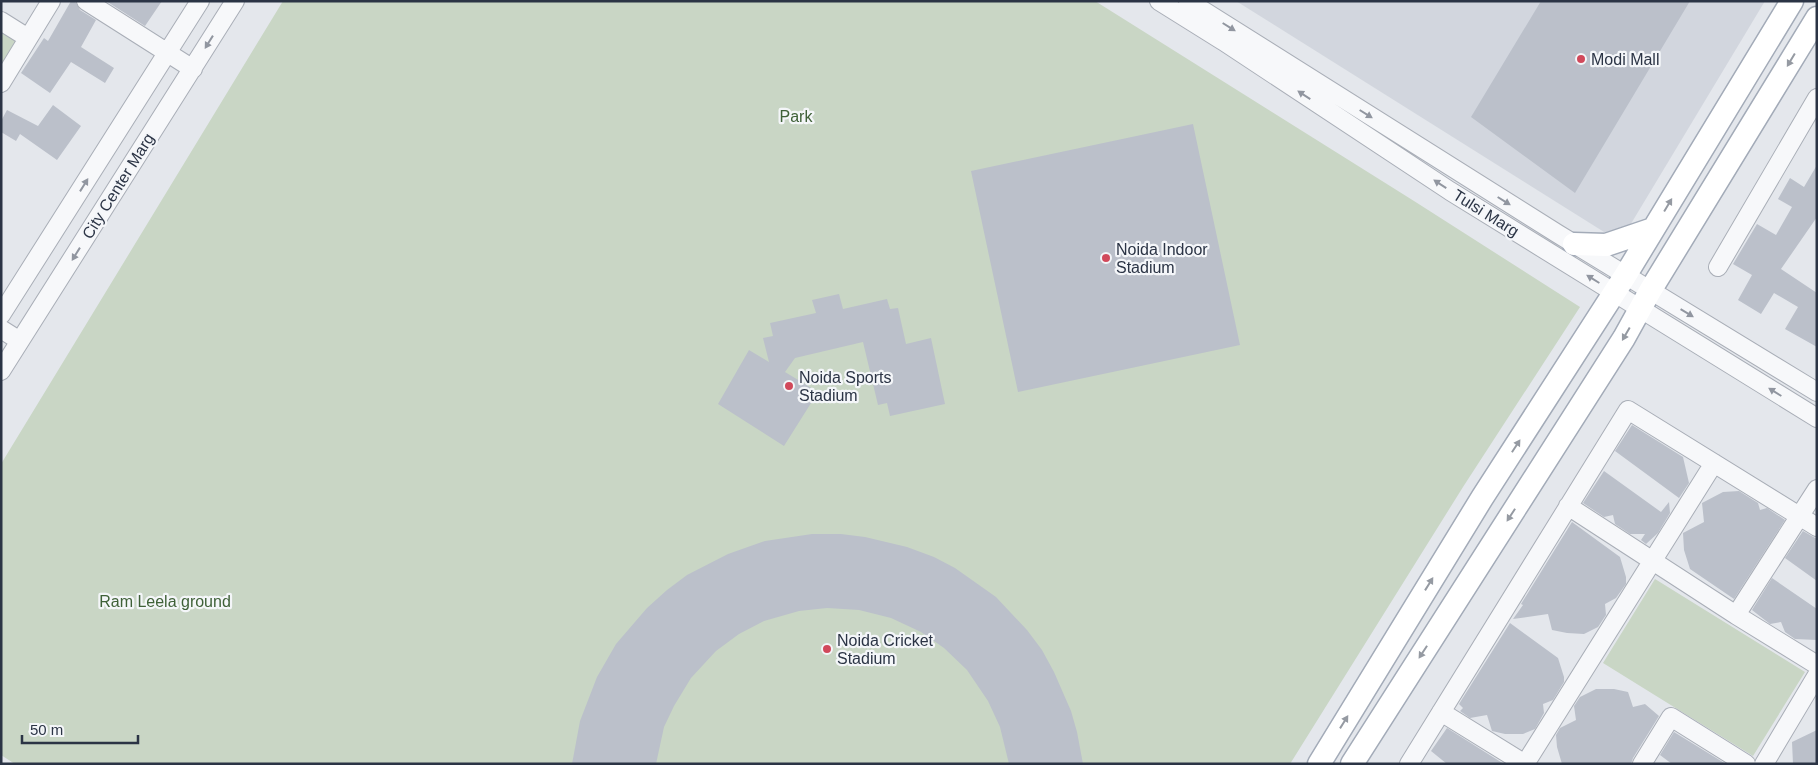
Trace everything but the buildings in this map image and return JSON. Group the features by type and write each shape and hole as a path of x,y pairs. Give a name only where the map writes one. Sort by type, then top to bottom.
{"main road":[{"path":"1319,764 1482,498 1620,284 1792,1"},
{"path":"1352,764 1624,338 1817,18"},
{"path":"1574,244 1606,245 1653,229"}],"street":[{"path":"1,83 51,1"},
{"path":"86,1 193,69"},
{"name":"City Center Marg","path":"1,315 200,1"},
{"name":"City Center Marg","path":"1,371 235,1"},
{"name":"Tulsi Marg","path":"1159,1 1450,191 1646,300 1817,418"},
{"name":"Tulsi Marg","path":"1188,1 1574,244 1620,284"},
{"path":"1,21 28,38"},
{"path":"1718,267 1817,98"},
{"name":"Tulsi Marg","path":"1646,300 1817,392"},
{"path":"1,329 20,341"},
{"path":"1409,764 1628,410 1817,527"},
{"path":"1441,712 1525,764 1714,463"},
{"path":"1736,615 1817,489"},
{"path":"1568,506 1736,615 1817,664"},
{"path":"1764,764 1817,675"},
{"path":"1642,764 1671,718 1746,764"}],"shaded area":[{"path":"1236,1 1765,1 1620,242"}],"green space":[{"name":"Noida Sports Stadium","path":"283,1 1095,1 1580,307 1463,487 1290,764 15,764 1,755 1,464"},
{"path":"1,25 24,39 1,75"},
{"path":"1655,579 1805,672 1753,756 1603,663"}],"place":[{"name":"Modi Mall","path":"1581,59"},
{"name":"Noida Indoor Stadium","path":"1106,258"},
{"name":"Noida Sports Stadium","path":"789,386"},
{"name":"Noida Cricket Stadium","path":"827,649"}],"park label":[{"name":"Park","path":"796,116"},
{"name":"Ram Leela ground","path":"165,601"}]}
